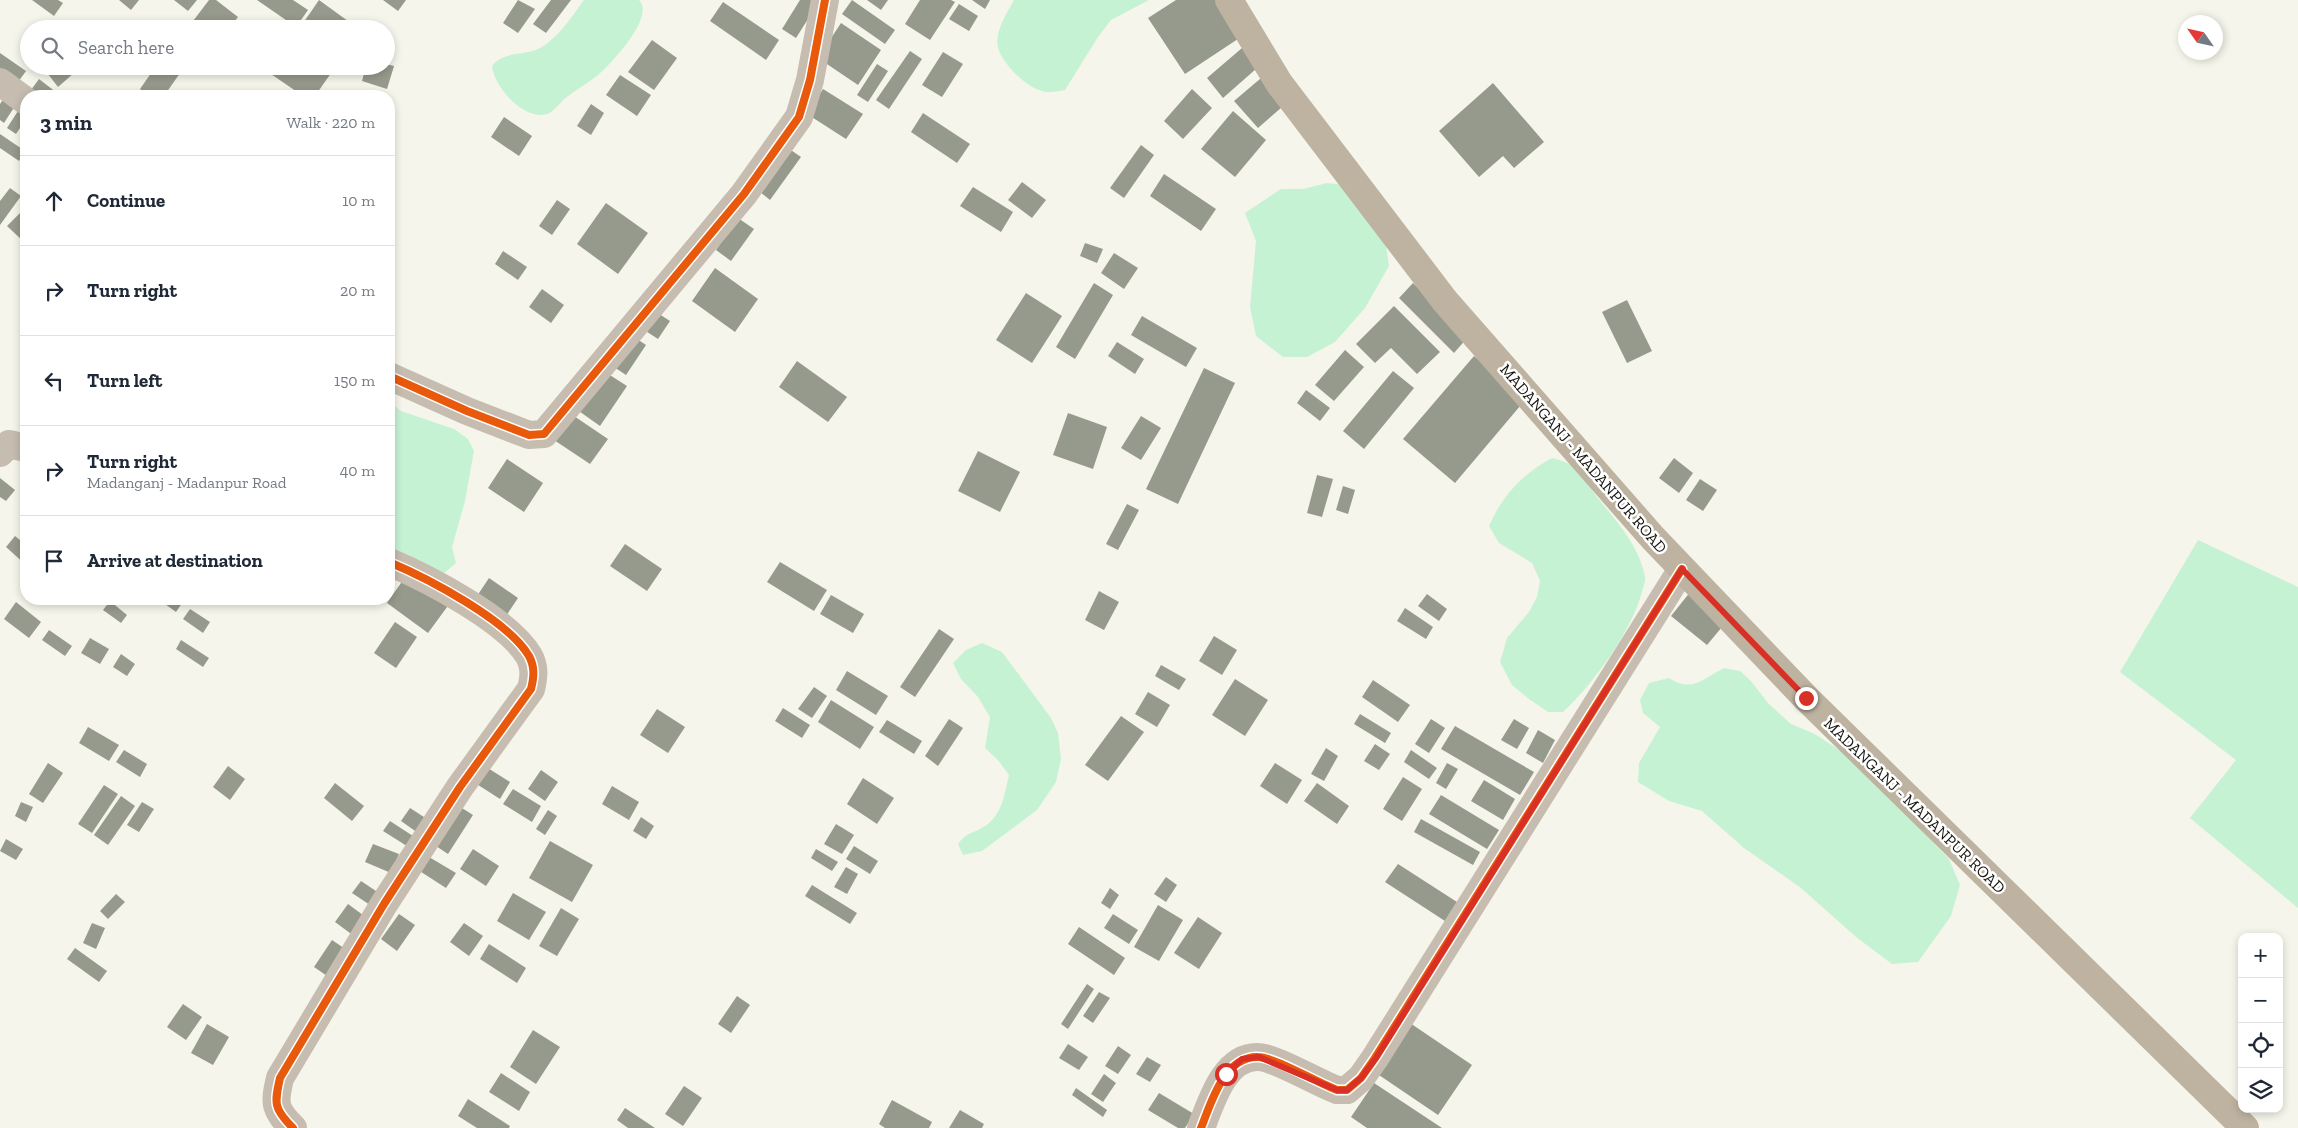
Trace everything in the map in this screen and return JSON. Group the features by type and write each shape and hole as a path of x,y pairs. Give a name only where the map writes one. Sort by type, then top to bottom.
{"main road":[{"name":"MADANGANJ - MADANPUR ROAD","path":"1228,0 1279,83 1445,301 1653,538 1806,698 2245,1128"}],"street":[{"path":"395,379 467,411 529,435 544,434 744,194 799,117 810,80 825,0"},
{"path":"0,82 20,97"},
{"path":"0,452 9,444 20,447"},
{"path":"281,1122 276,1097 280,1078 384,904 460,787 532,690 535,673 529,656 500,626 415,573 395,565"},
{"path":"1201,1128 1214,1094 1226,1074 1242,1059 1259,1057 1337,1090 1347,1090 1361,1078 1376,1058 1682,569"}],"shaded area":[{"path":"584,0 639,0 643,7 642,17 637,28 621,51 598,75 567,97 550,113 538,115 529,112 520,107 504,92 498,83 492,66 502,58 538,49 552,40"},
{"path":"1014,0 1149,0 1111,20 1098,37 1065,90 1049,92 1034,88 1019,77 1006,62 998,48 999,29"},
{"path":"1327,183 1347,185 1384,230 1389,266 1365,308 1335,342 1307,357 1283,357 1256,336 1250,307 1256,241 1245,213 1281,189 1303,189"},
{"path":"395,406 401,411 454,429 468,439 474,451 465,501 452,547 456,563 443,574 395,554"},
{"path":"1552,458 1570,465 1581,474 1634,546 1639,556 1645,579 1637,607 1620,640 1599,672 1563,712 1548,712 1529,699 1512,685 1500,662 1507,638 1529,612 1537,597 1540,581 1532,563 1499,543 1489,526 1500,505 1514,487 1531,471"},
{"path":"2198,540 2298,587 2298,908 2190,818 2236,760 2120,672"},
{"path":"982,643 1002,652 1051,718 1058,733 1061,759 1056,782 1037,810 982,851 963,855 958,844 965,836 980,829 998,813 1009,775 998,760 985,748 990,717 978,697 961,679 953,663 966,650"},
{"path":"1724,668 1740,671 1751,681 1768,703 1791,724 1815,734 1853,759 1949,859 1960,885 1951,916 1918,962 1892,964 1856,937 1801,888 1744,848 1702,811 1669,801 1638,782 1639,763 1660,727 1643,713 1640,700 1649,683 1669,678 1685,684 1697,683"}],"building":[{"path":"32,0 58,0 63,3 54,16"},
{"path":"119,0 139,0 131,10"},
{"path":"174,0 197,0 188,11"},
{"path":"209,0 216,0 238,17 236,20 194,20"},
{"path":"257,0 293,0 308,10 301,20 286,20"},
{"path":"319,0 347,20 305,20"},
{"path":"383,0 406,0 398,11"},
{"path":"518,0 535,9 518,33 503,23"},
{"path":"551,0 571,0 546,33 533,24"},
{"path":"800,0 820,0 796,38 782,29"},
{"path":"852,0 895,30 885,44 842,14"},
{"path":"867,0 888,0 881,10"},
{"path":"920,0 951,0 955,2 930,40 905,24"},
{"path":"972,0 990,0 985,9"},
{"path":"1176,0 1230,0 1250,31 1185,74 1148,18"},
{"path":"723,2 779,40 766,60 710,21"},
{"path":"959,4 978,16 969,31 949,19"},
{"path":"841,23 881,50 858,85 818,58"},
{"path":"652,40 677,58 654,90 628,72"},
{"path":"1249,42 1265,61 1223,98 1207,78"},
{"path":"910,51 922,59 889,109 876,100"},
{"path":"943,52 963,64 942,97 922,85"},
{"path":"0,53 20,67 20,75 23,75 16,85 0,74"},
{"path":"877,64 888,71 868,102 857,95"},
{"path":"1274,67 1297,94 1258,128 1234,101"},
{"path":"49,75 72,75 58,87"},
{"path":"150,75 179,75 168,90 140,89"},
{"path":"272,75 330,75 319,90 294,90"},
{"path":"364,75 391,75 387,89 362,81"},
{"path":"620,75 651,95 637,116 606,95"},
{"path":"39,79 53,90 31,90"},
{"path":"1493,83 1544,142 1514,168 1503,156 1479,177 1439,131"},
{"path":"823,89 863,114 846,139 807,114"},
{"path":"1192,89 1212,108 1183,139 1164,121"},
{"path":"4,98 15,106 4,123 0,120 0,104"},
{"path":"591,104 604,113 591,135 577,126"},
{"path":"18,111 20,112 20,128 16,134 7,128"},
{"path":"1233,111 1266,140 1235,177 1201,149"},
{"path":"923,113 970,144 957,163 911,132"},
{"path":"504,117 532,136 519,156 491,137"},
{"path":"0,134 20,148 19,161 0,148"},
{"path":"1141,145 1154,155 1124,198 1110,188"},
{"path":"785,146 801,157 770,200 755,188"},
{"path":"1164,174 1216,209 1201,231 1150,196"},
{"path":"1022,182 1046,200 1032,218 1008,200"},
{"path":"973,187 1013,212 1001,232 960,206"},
{"path":"10,188 20,195 0,225 0,201"},
{"path":"557,200 570,209 552,235 539,226"},
{"path":"606,203 648,233 618,274 577,244"},
{"path":"20,213 20,238 7,226"},
{"path":"738,218 754,229 731,261 716,250"},
{"path":"1085,243 1103,249 1097,263 1080,256"},
{"path":"503,251 527,267 518,280 495,264"},
{"path":"1114,253 1138,268 1124,289 1101,273"},
{"path":"715,268 758,299 735,332 692,301"},
{"path":"1094,283 1113,295 1075,359 1056,347"},
{"path":"1413,283 1468,337 1454,353 1399,298"},
{"path":"542,289 564,305 551,323 529,307"},
{"path":"1026,293 1062,316 1032,363 996,340"},
{"path":"1627,300 1652,351 1627,363 1602,312"},
{"path":"1394,306 1440,352 1417,374 1391,348 1375,363 1356,344"},
{"path":"653,310 670,321 658,339 641,328"},
{"path":"1142,316 1197,348 1186,367 1131,335"},
{"path":"631,335 646,345 626,375 611,365"},
{"path":"1117,342 1144,359 1135,374 1108,356"},
{"path":"1345,350 1364,367 1334,401 1315,385"},
{"path":"1474,356 1526,399 1455,483 1403,439"},
{"path":"797,361 847,397 828,422 779,387"},
{"path":"1204,368 1235,383 1178,504 1146,489"},
{"path":"602,370 627,386 600,426 576,409"},
{"path":"1393,371 1414,388 1364,449 1343,431"},
{"path":"1306,390 1330,408 1320,421 1297,403"},
{"path":"568,412 608,439 590,464 551,438"},
{"path":"1068,413 1107,427 1093,469 1053,455"},
{"path":"1141,416 1161,428 1141,460 1121,448"},
{"path":"978,451 1020,472 1000,512 958,491"},
{"path":"1674,458 1693,473 1679,493 1659,478"},
{"path":"507,459 543,483 524,512 488,488"},
{"path":"1317,475 1333,479 1322,517 1307,513"},
{"path":"0,478 15,490 6,501 0,497"},
{"path":"1700,479 1717,490 1703,511 1686,500"},
{"path":"1343,486 1355,490 1348,514 1336,510"},
{"path":"1127,504 1139,510 1118,550 1106,544"},
{"path":"15,536 20,540 20,560 6,547"},
{"path":"625,544 662,569 647,591 610,566"},
{"path":"780,562 827,590 814,611 767,582"},
{"path":"408,573 450,603 428,633 390,605 395,605 395,592"},
{"path":"489,578 518,598 506,616 477,596"},
{"path":"1099,591 1119,602 1104,630 1085,620"},
{"path":"1691,591 1727,621 1707,645 1671,616"},
{"path":"1427,594 1447,609 1439,621 1418,606"},
{"path":"831,595 864,614 853,633 820,614"},
{"path":"16,602 41,622 29,638 4,619"},
{"path":"107,605 115,605 127,615 121,623 103,610"},
{"path":"166,605 181,605 176,612"},
{"path":"1405,608 1433,627 1426,639 1397,621"},
{"path":"190,609 210,622 203,633 183,619"},
{"path":"395,622 417,637 396,668 374,653"},
{"path":"939,629 954,639 915,697 900,687"},
{"path":"49,630 72,646 65,656 42,640"},
{"path":"1214,636 1237,650 1222,675 1199,661"},
{"path":"90,638 109,649 100,664 81,653"},
{"path":"181,640 209,658 203,667 176,649"},
{"path":"121,654 135,664 127,676 113,667"},
{"path":"1161,665 1186,679 1179,690 1155,676"},
{"path":"847,671 888,696 876,715 836,690"},
{"path":"1235,679 1268,700 1245,736 1212,715"},
{"path":"1373,680 1410,705 1398,722 1362,697"},
{"path":"814,687 827,696 812,718 798,709"},
{"path":"1148,692 1170,705 1157,727 1135,714"},
{"path":"831,700 874,727 860,749 818,722"},
{"path":"783,708 810,725 802,738 775,721"},
{"path":"657,709 685,727 668,753 640,735"},
{"path":"1360,714 1391,733 1385,743 1354,724"},
{"path":"1121,716 1144,732 1108,781 1085,765"},
{"path":"949,719 963,728 938,766 925,756"},
{"path":"1431,719 1445,728 1429,753 1415,744"},
{"path":"1514,719 1529,728 1517,749 1501,740"},
{"path":"887,720 922,741 914,754 879,732"},
{"path":"1455,726 1534,772 1520,795 1441,749"},
{"path":"88,727 119,745 109,761 79,743"},
{"path":"1538,730 1555,740 1543,763 1526,753"},
{"path":"1375,744 1390,754 1379,770 1364,761"},
{"path":"1326,748 1338,756 1324,781 1311,774"},
{"path":"124,750 147,764 140,777 116,762"},
{"path":"1411,750 1437,768 1429,779 1404,762"},
{"path":"48,763 63,773 43,803 29,794"},
{"path":"1275,763 1302,780 1287,804 1260,786"},
{"path":"1447,763 1458,769 1446,789 1436,783"},
{"path":"483,765 510,782 500,799 472,781"},
{"path":"228,766 245,779 230,800 213,787"},
{"path":"541,770 558,782 545,801 528,789"},
{"path":"1403,777 1422,789 1402,821 1383,809"},
{"path":"863,778 894,798 877,824 847,804"},
{"path":"1484,780 1515,799 1503,820 1471,801"},
{"path":"335,783 364,806 352,821 324,798"},
{"path":"1317,783 1349,806 1337,824 1304,801"},
{"path":"104,785 118,794 92,833 78,824"},
{"path":"612,786 639,802 629,820 602,804"},
{"path":"513,789 541,806 532,822 503,804"},
{"path":"1441,795 1499,830 1487,849 1429,814"},
{"path":"121,796 135,806 108,845 94,835"},
{"path":"21,802 33,807 26,822 15,816"},
{"path":"142,802 154,809 139,832 127,825"},
{"path":"454,803 473,815 448,854 430,842"},
{"path":"410,808 427,819 418,833 401,821"},
{"path":"548,810 557,816 545,835 536,829"},
{"path":"641,817 654,826 646,839 633,831"},
{"path":"1421,819 1480,852 1473,865 1414,832"},
{"path":"390,821 416,838 410,848 383,831"},
{"path":"836,824 854,835 842,854 824,844"},
{"path":"6,839 23,849 16,860 0,851"},
{"path":"550,841 593,865 572,902 529,878"},
{"path":"373,844 399,854 391,873 365,862"},
{"path":"854,846 878,861 870,874 846,859"},
{"path":"473,849 499,866 486,886 460,869"},
{"path":"816,849 838,862 832,871 811,858"},
{"path":"424,854 456,873 446,888 415,868"},
{"path":"1398,864 1457,902 1445,921 1385,882"},
{"path":"846,867 858,874 847,894 834,887"},
{"path":"1166,877 1177,885 1166,902 1154,894"},
{"path":"361,881 382,895 373,907 352,893"},
{"path":"812,885 857,913 850,924 805,896"},
{"path":"1110,888 1119,895 1110,909 1101,903"},
{"path":"513,893 546,912 529,940 497,921"},
{"path":"116,894 125,902 108,919 100,911"},
{"path":"348,904 367,918 354,936 335,922"},
{"path":"1158,905 1183,920 1159,961 1134,947"},
{"path":"561,908 579,919 557,956 539,946"},
{"path":"399,914 415,925 397,951 381,939"},
{"path":"1113,914 1138,930 1129,944 1104,928"},
{"path":"1198,917 1222,933 1199,969 1174,953"},
{"path":"92,923 105,928 96,949 83,943"},
{"path":"464,923 483,936 469,956 450,942"},
{"path":"1079,927 1125,958 1114,975 1068,944"},
{"path":"332,940 351,953 333,980 314,967"},
{"path":"489,944 526,968 517,983 480,959"},
{"path":"75,948 107,971 99,982 67,959"},
{"path":"1087,984 1094,989 1068,1029 1061,1024"},
{"path":"1099,992 1110,998 1093,1023 1083,1016"},
{"path":"737,996 750,1005 731,1033 718,1024"},
{"path":"183,1004 202,1017 186,1040 167,1027"},
{"path":"1410,1023 1472,1065 1438,1115 1376,1073"},
{"path":"207,1024 229,1037 213,1065 191,1053"},
{"path":"533,1030 560,1047 536,1084 510,1067"},
{"path":"1068,1044 1088,1057 1079,1070 1059,1058"},
{"path":"1118,1046 1131,1055 1118,1074 1105,1066"},
{"path":"1147,1057 1161,1065 1150,1082 1136,1074"},
{"path":"501,1073 530,1092 519,1111 489,1092"},
{"path":"1104,1074 1116,1083 1103,1102 1091,1094"},
{"path":"1374,1083 1442,1128 1367,1128 1351,1117"},
{"path":"684,1086 702,1098 683,1126 665,1114"},
{"path":"1076,1088 1107,1110 1103,1117 1072,1095"},
{"path":"1159,1093 1194,1114 1185,1128 1178,1128 1148,1110"},
{"path":"468,1099 510,1126 509,1128 477,1128 458,1116"},
{"path":"892,1100 932,1122 929,1128 885,1128 879,1124"},
{"path":"625,1108 655,1128 628,1128 617,1120"},
{"path":"960,1110 984,1124 982,1128 949,1128"}],"cycle path":[{"path":"395,379 467,411 529,435 544,434 744,194 799,117 810,80 825,0"},
{"path":"293,1128 282,1116 277,1106 276,1100 280,1078 384,904 460,787 531,689 533,680 533,668 529,656 519,642 504,628 444,589 395,565"},
{"path":"1201,1128 1220,1083 1236,1064 1246,1059 1258,1057 1274,1061 1337,1090 1347,1090 1361,1078 1682,569"}],"route":[{"path":"1226,1074 1242,1059 1259,1057 1337,1090 1347,1090 1361,1078 1376,1058 1682,569 1806,698"}]}
